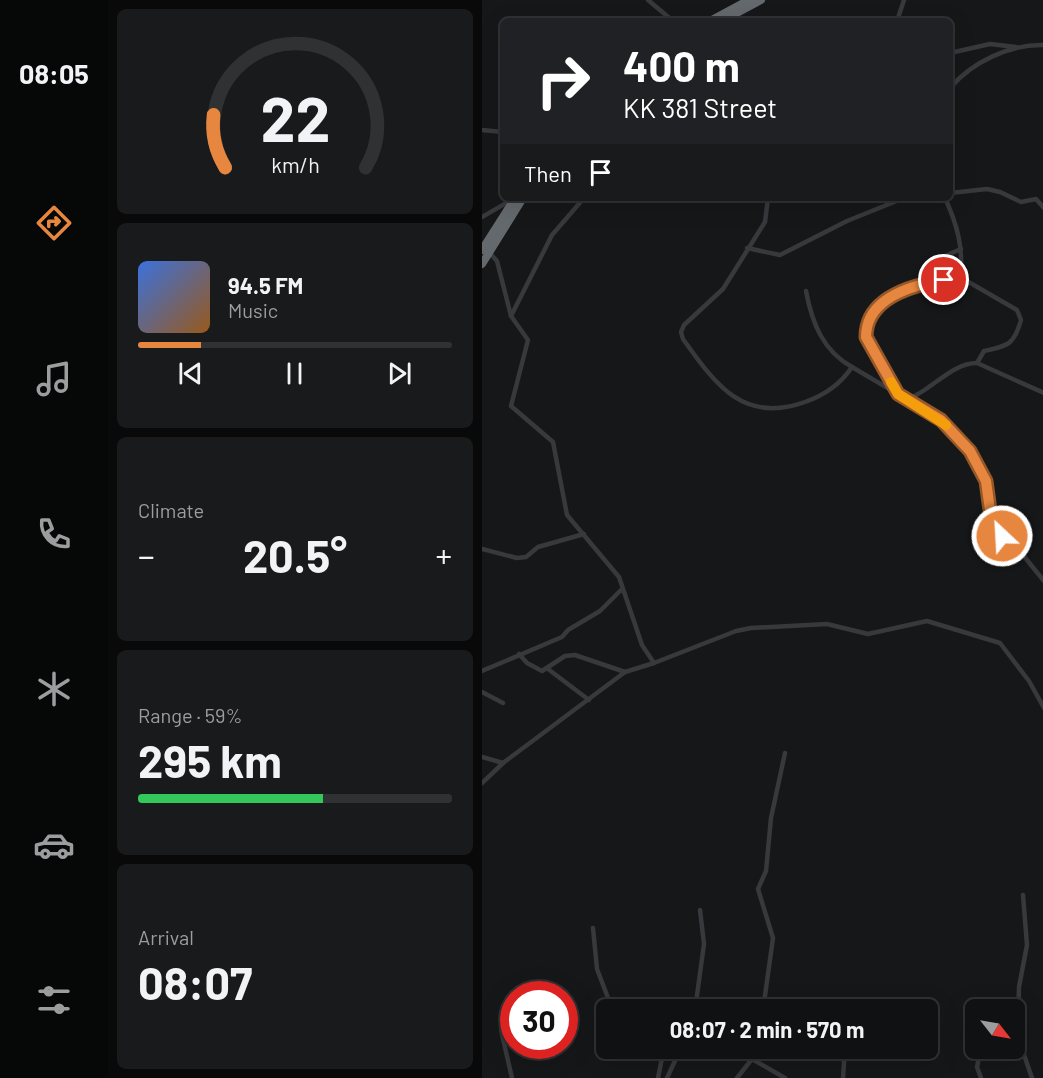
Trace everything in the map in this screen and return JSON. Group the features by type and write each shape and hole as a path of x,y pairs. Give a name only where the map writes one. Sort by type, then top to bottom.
{"highway":[{"path":"716,18 749,0"},
{"path":"728,18 761,0"},
{"path":"482,264 485,250 512,201"},
{"path":"485,250 520,201"}],"street":[{"path":"648,0 669,18"},
{"path":"898,18 904,0"},
{"path":"953,52 990,44 1018,48"},
{"path":"953,86 986,60 999,53 1043,45"},
{"path":"482,130 500,132"},
{"path":"953,193 994,190 1021,202 1036,199 1043,208"},
{"path":"482,218 509,201"},
{"path":"511,316 552,235 581,201"},
{"path":"768,201 765,222 721,292 684,325 681,332 683,339 723,390 737,400 756,407 787,408 814,399 838,385 852,367"},
{"path":"747,248 780,255 847,220 896,201"},
{"path":"946,201 954,219 961,249 960,277"},
{"path":"929,282 926,267 929,263 961,249"},
{"path":"485,250 497,261 511,316 528,340 510,406 553,442 565,511 619,578 642,645 654,663"},
{"path":"898,394 870,346 866,332 888,297 929,282 960,277 1021,314 1017,334 1013,340 1004,348 983,351 977,363"},
{"path":"806,291 815,321 827,348 834,357 941,420 970,451 986,481 990,510 1002,536 1043,581"},
{"path":"908,399 917,396 959,368 977,363 1043,393"},
{"path":"482,549 517,558 526,557 538,547 584,534"},
{"path":"482,671 562,637 568,630 600,610 622,589"},
{"path":"482,783 503,763 625,672 736,631 751,628 827,624 868,634 927,621 1000,643 1029,681 1043,708"},
{"path":"519,654 527,663 542,671 565,656 575,655 625,672"},
{"path":"548,669 589,700"},
{"path":"482,692 503,703"},
{"path":"765,999 773,938 758,889 766,871 771,818 785,753"},
{"path":"482,757 503,763"},
{"path":"1023,896 1027,945 1019,987 1018,1023 1021,1046 1032,1078"},
{"path":"696,999 704,944 700,910"},
{"path":"593,928 597,969 608,999"},
{"path":"508,1059 512,1078"},
{"path":"658,1078 662,1059"},
{"path":"666,1078 676,1059"},
{"path":"737,1078 752,1059 785,1078"},
{"path":"843,1078 844,1059"},
{"path":"979,1059 977,1067 981,1078"}],"slow traffic":[{"path":"891,382 898,394 934,414 946,425"}],"route":[{"path":"944,280 914,286 888,297 868,326 866,337 898,394 934,414 970,451 990,491 990,510 1002,536"}]}
